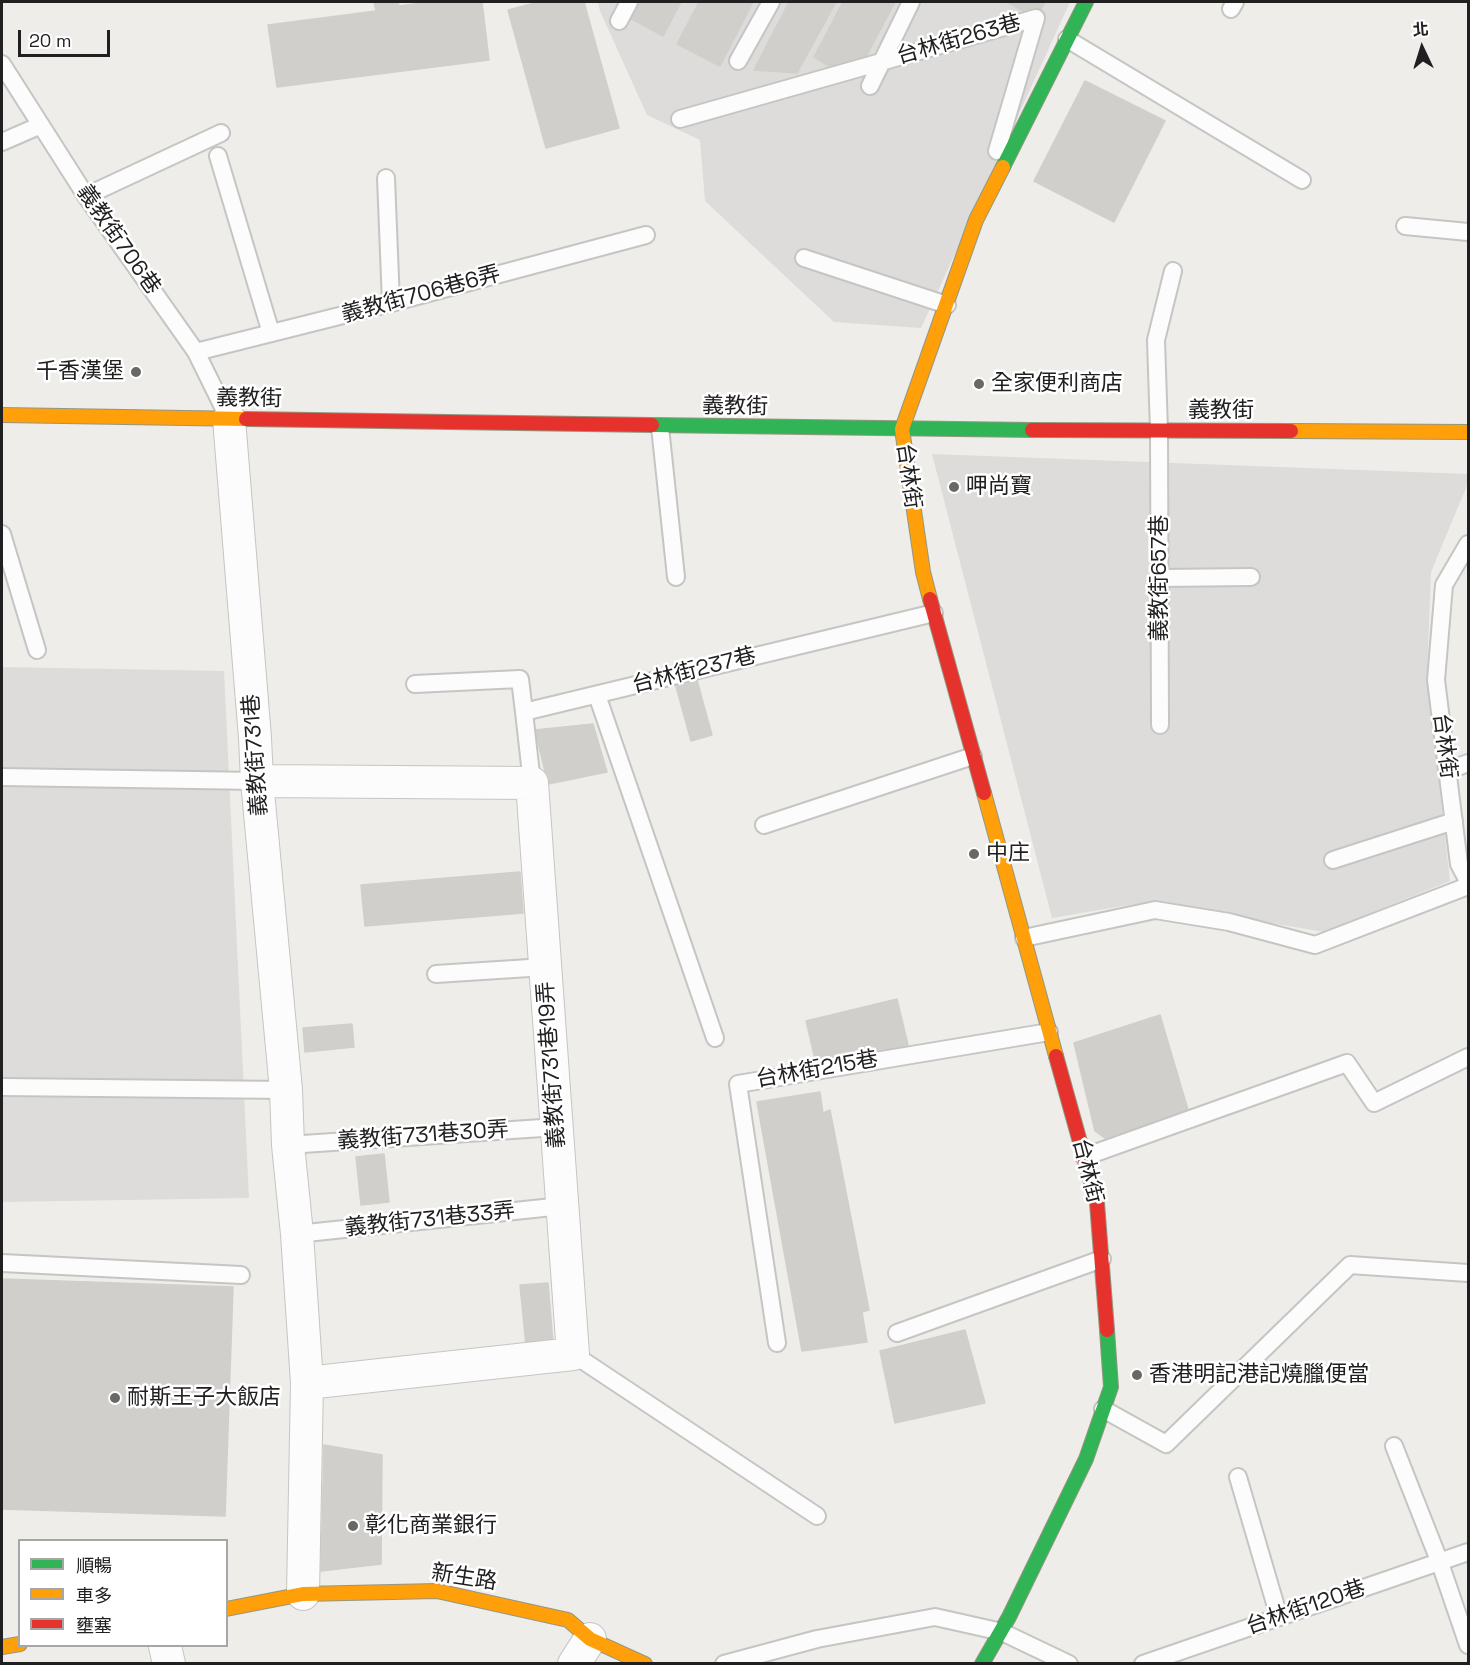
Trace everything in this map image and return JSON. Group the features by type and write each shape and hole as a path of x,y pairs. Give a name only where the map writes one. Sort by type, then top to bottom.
{"street":[{"name":"台林街","path":"982,1664 1002,1632 1086,1459 1110,1387 1102,1259 1097,1203 923,572 902,429 976,220 1086,2"},
{"name":"義教街","path":"2,415 660,427 1468,432"},
{"name":"義教街731巷","path":"230,419 257,781 286,1090 288,1145 297,1234 307,1383 303,1594"},
{"path":"257,781 532,783"},
{"name":"義教街731巷19弄","path":"532,783 573,1354"},
{"path":"307,1383 573,1354"},
{"name":"新生路","path":"228,1609 303,1594 437,1591 568,1620 582,1651 645,1664"},
{"path":"2,1647 18,1644"},
{"path":"165,1647 169,1664"}],"lane":[{"path":"619,21 629,2"},
{"path":"738,61 771,2"},
{"path":"870,86 911,2"},
{"name":"台林街263巷","path":"680,119 1036,18 976,220"},
{"path":"1068,39 1302,180"},
{"name":"義教街706巷","path":"2,64 86,196 196,352 230,419"},
{"path":"2,142 41,125"},
{"path":"86,196 221,133"},
{"path":"218,156 271,333"},
{"path":"386,178 391,303"},
{"path":"1405,226 1468,232"},
{"name":"義教街706巷6弄","path":"196,352 646,235"},
{"path":"804,258 947,305"},
{"name":"義教街657巷","path":"1160,725 1159,431 1156,340 1173,271"},
{"path":"660,427 676,577"},
{"path":"2,534 37,650"},
{"name":"台林街","path":"1468,544 1444,585 1436,680 1459,864 1468,881"},
{"path":"1160,578 1251,577"},
{"name":"台林街237巷","path":"524,712 934,612"},
{"path":"415,684 520,679 532,783"},
{"path":"597,695 715,1038"},
{"path":"764,825 973,756"},
{"path":"1447,771 1468,763"},
{"path":"2,777 257,781"},
{"path":"1333,860 1454,820"},
{"path":"1024,938 1155,910 1229,921 1315,945 1468,886"},
{"path":"436,974 545,967"},
{"name":"台林街215巷","path":"777,1343 738,1084 1049,1032"},
{"path":"1084,1157 1347,1063 1374,1103 1468,1057"},
{"path":"2,1087 286,1090"},
{"name":"義教街731巷30弄","path":"288,1145 557,1126"},
{"name":"義教街731巷33弄","path":"297,1234 562,1206"},
{"path":"897,1333 1102,1259"},
{"path":"2,1263 241,1275"},
{"path":"1103,1409 1166,1444 1350,1265 1468,1273"},
{"path":"573,1354 817,1516"},
{"path":"1394,1446 1440,1563 1468,1645"},
{"path":"1238,1477 1279,1617"},
{"name":"台林街120巷","path":"1143,1664 1468,1552"},
{"path":"724,1664 817,1639 935,1617 1002,1632 1069,1664"}],"shaded area":[{"path":"598,2 1070,2 921,328 834,322 705,201 700,140 647,115"},
{"path":"932,454 1468,474 1468,483 1431,572 1427,676 1450,881 1324,932 1147,902 1052,918"},
{"path":"2,667 224,671 249,1198 2,1202"}],"building":[{"path":"374,2 398,2 399,6 431,2 482,2 489,60 277,87 268,25 376,11"},
{"path":"539,2 584,2 619,128 546,148 508,10"},
{"path":"636,2 681,2 663,36 628,17"},
{"path":"699,2 753,2 720,66 677,44"},
{"path":"789,2 836,2 797,73 754,70"},
{"path":"843,2 895,2 860,68 844,75 814,57"},
{"path":"1007,2 1045,2 1036,18"},
{"path":"1085,81 1165,121 1114,222 1034,181"},
{"path":"695,673 712,735 691,741 674,679"},
{"path":"593,724 607,772 548,784 535,730"},
{"path":"520,872 523,913 365,926 361,885"},
{"path":"897,999 908,1045 817,1067 806,1021"},
{"path":"1160,1015 1191,1120 1109,1141 1095,1131 1074,1043"},
{"path":"352,1024 354,1047 305,1052 303,1028"},
{"path":"820,1092 823,1113 830,1110 869,1310 862,1312 867,1342 802,1351 757,1102"},
{"path":"384,1154 389,1202 361,1205 356,1157"},
{"name":"耐斯王子大飯店","path":"2,1279 233,1287 225,1516 2,1509"},
{"path":"548,1283 553,1343 526,1346 520,1285"},
{"path":"965,1330 985,1403 895,1423 880,1351"},
{"path":"324,1445 382,1455 381,1564 321,1571"}],"traffic: fast":[{"path":"1003,167 1086,2"},
{"path":"652,425 1032,430"},
{"path":"982,1664 1009,1617 1086,1459 1111,1387 1107,1330"}],"traffic: slow":[{"path":"930,599 923,572 902,429 976,220 1003,167"},
{"path":"2,415 246,419"},
{"path":"1291,431 1468,432"},
{"path":"984,793 1056,1056"},
{"path":"228,1609 303,1594 437,1591 568,1620 590,1639 645,1664"},
{"path":"2,1647 18,1644"}],"traffic: jam":[{"path":"246,419 652,425"},
{"path":"1032,430 1291,431"},
{"path":"930,599 984,793"},
{"path":"1056,1056 1097,1203 1107,1330"}],"place":[{"name":"千香漢堡","path":"136,372"},
{"name":"全家便利商店","path":"979,384"},
{"name":"呷尚寶","path":"954,487"},
{"name":"中庄","path":"974,854"},
{"name":"香港明記港記燒臘便當","path":"1137,1375"},
{"name":"耐斯王子大飯店","path":"115,1398"},
{"name":"彰化商業銀行","path":"353,1526"}]}
